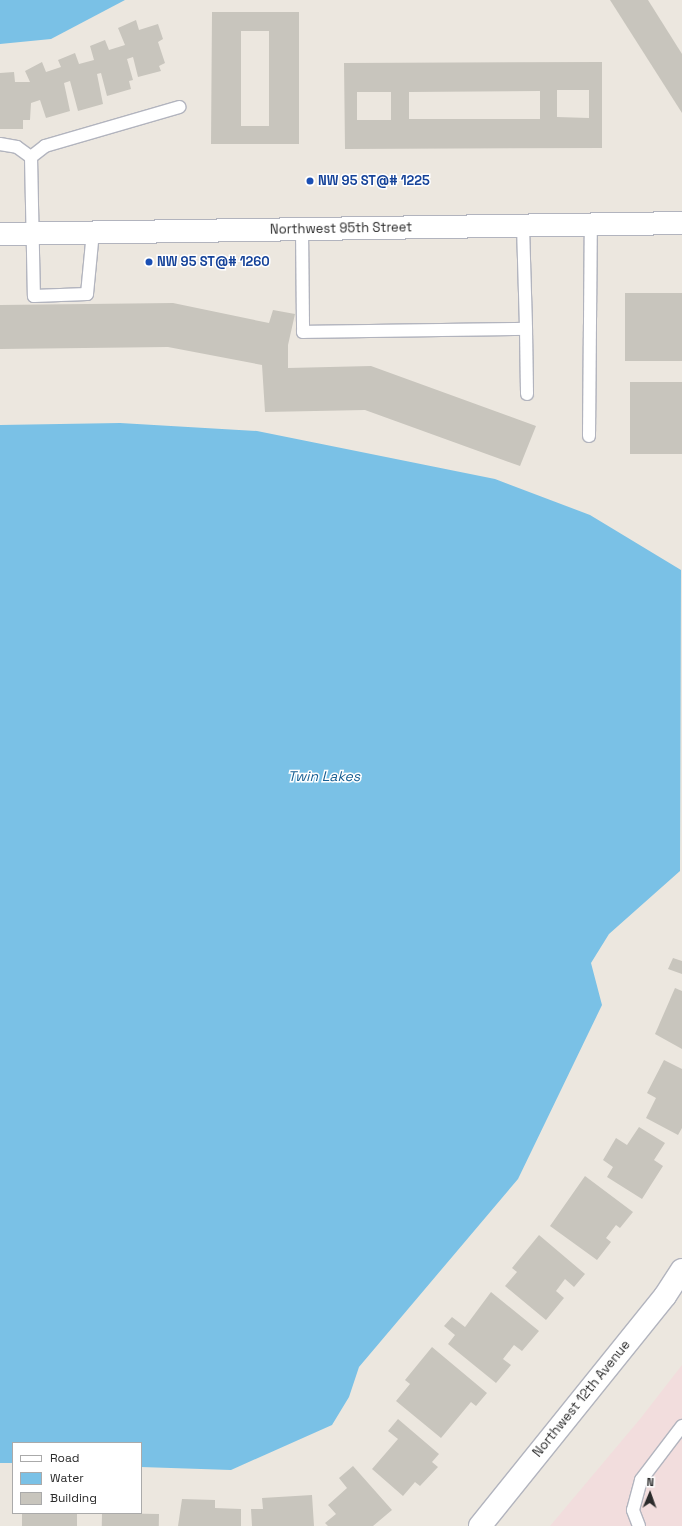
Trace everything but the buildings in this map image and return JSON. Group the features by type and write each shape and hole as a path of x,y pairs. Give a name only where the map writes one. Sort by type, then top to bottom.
{"main road":[{"name":"Northwest 95th Street","path":"0,234 682,223"},
{"name":"Northwest 12th Avenue","path":"480,1526 665,1296 682,1270"}],"lane":[{"path":"31,157 45,146 179,107"},
{"path":"0,144 17,147 31,157"},
{"path":"31,157 31,233 34,296 87,294 93,232"},
{"path":"589,436 591,224"},
{"path":"523,226 527,394"},
{"path":"302,229 303,332 526,329"},
{"path":"639,1526 633,1510 641,1480 682,1426"}],"shaded area":[{"path":"682,1365 682,1526 550,1526 640,1419"}],"water":[{"path":"0,0 125,0 51,39 0,44"},
{"name":"Twin Lakes","path":"120,423 257,431 495,479 590,515 681,570 680,871 609,934 591,963 602,1005 518,1179 359,1367 349,1397 332,1425 231,1470 142,1467 142,1442 12,1442 12,1463 0,1463 0,425"}],"place":[{"name":"NW 95 ST@# 1225","path":"310,181"},
{"name":"NW 95 ST@# 1260","path":"149,262"}]}
